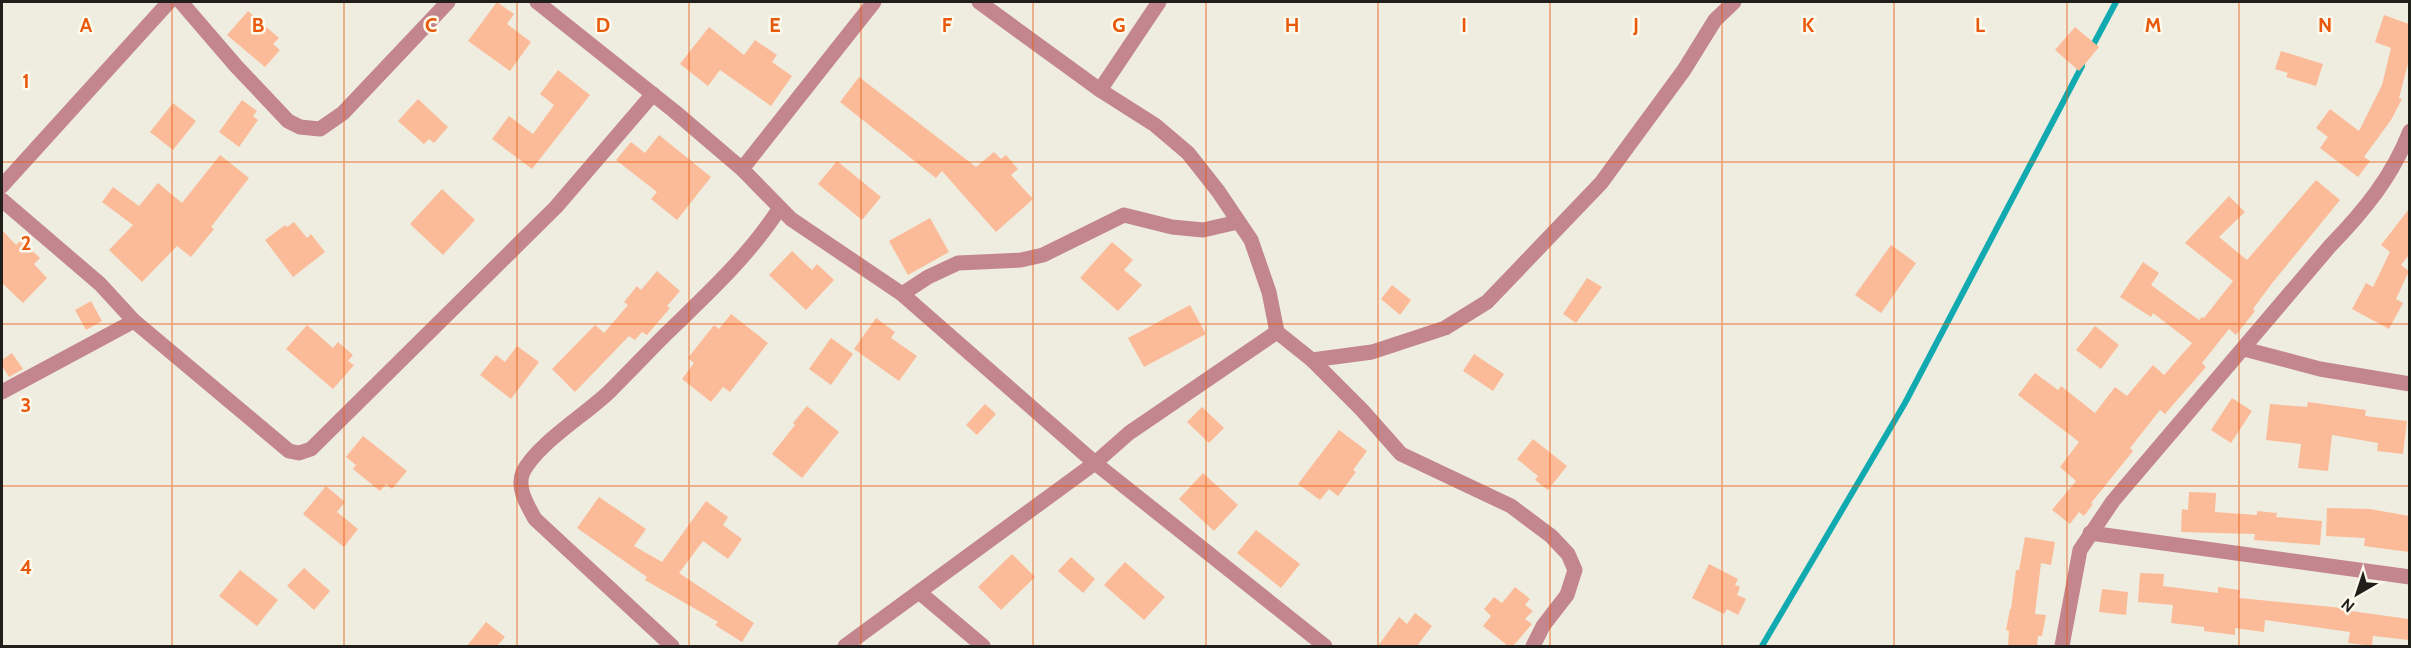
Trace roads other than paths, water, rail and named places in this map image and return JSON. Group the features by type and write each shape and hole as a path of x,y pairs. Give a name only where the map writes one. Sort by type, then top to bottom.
{"street":[{"path":"2,186 169,2"},
{"path":"181,2 236,66 288,121 300,127 320,129 343,113 448,2"},
{"path":"537,2 653,94 742,169 779,209 902,294 1095,463 1325,646"},
{"path":"742,169 874,2"},
{"path":"979,2 1100,90 1155,124 1188,153 1218,191 1251,240 1269,292 1278,332 1312,360 1362,410 1401,454 1511,506 1551,536 1568,554 1575,570 1567,595 1543,626 1533,646"},
{"path":"1100,90 1160,2"},
{"path":"1312,360 1372,352 1445,328 1487,302 1601,183 1684,70 1715,20 1734,2"},
{"path":"2,200 100,285 134,321 289,451 299,453 311,449 556,207 653,94"},
{"path":"2062,646 2080,550 2090,533 2113,501 2330,246 2365,210 2401,154 2409,131"},
{"path":"672,646 535,519 522,494 522,475 533,457 609,392 701,300 766,229 779,209"},
{"path":"902,294 928,277 958,263 1022,260 1043,255 1124,215 1172,227 1203,230 1238,222"},
{"path":"2,392 134,321"},
{"path":"846,646 1095,463 1129,433 1278,332"},
{"path":"2244,349 2320,369 2409,384"},
{"path":"2090,533 2409,577"},
{"path":"919,592 983,646"}],"waterway":[{"path":"2091,49 2116,2"},
{"path":"1762,646 1905,403 2082,66"}]}
